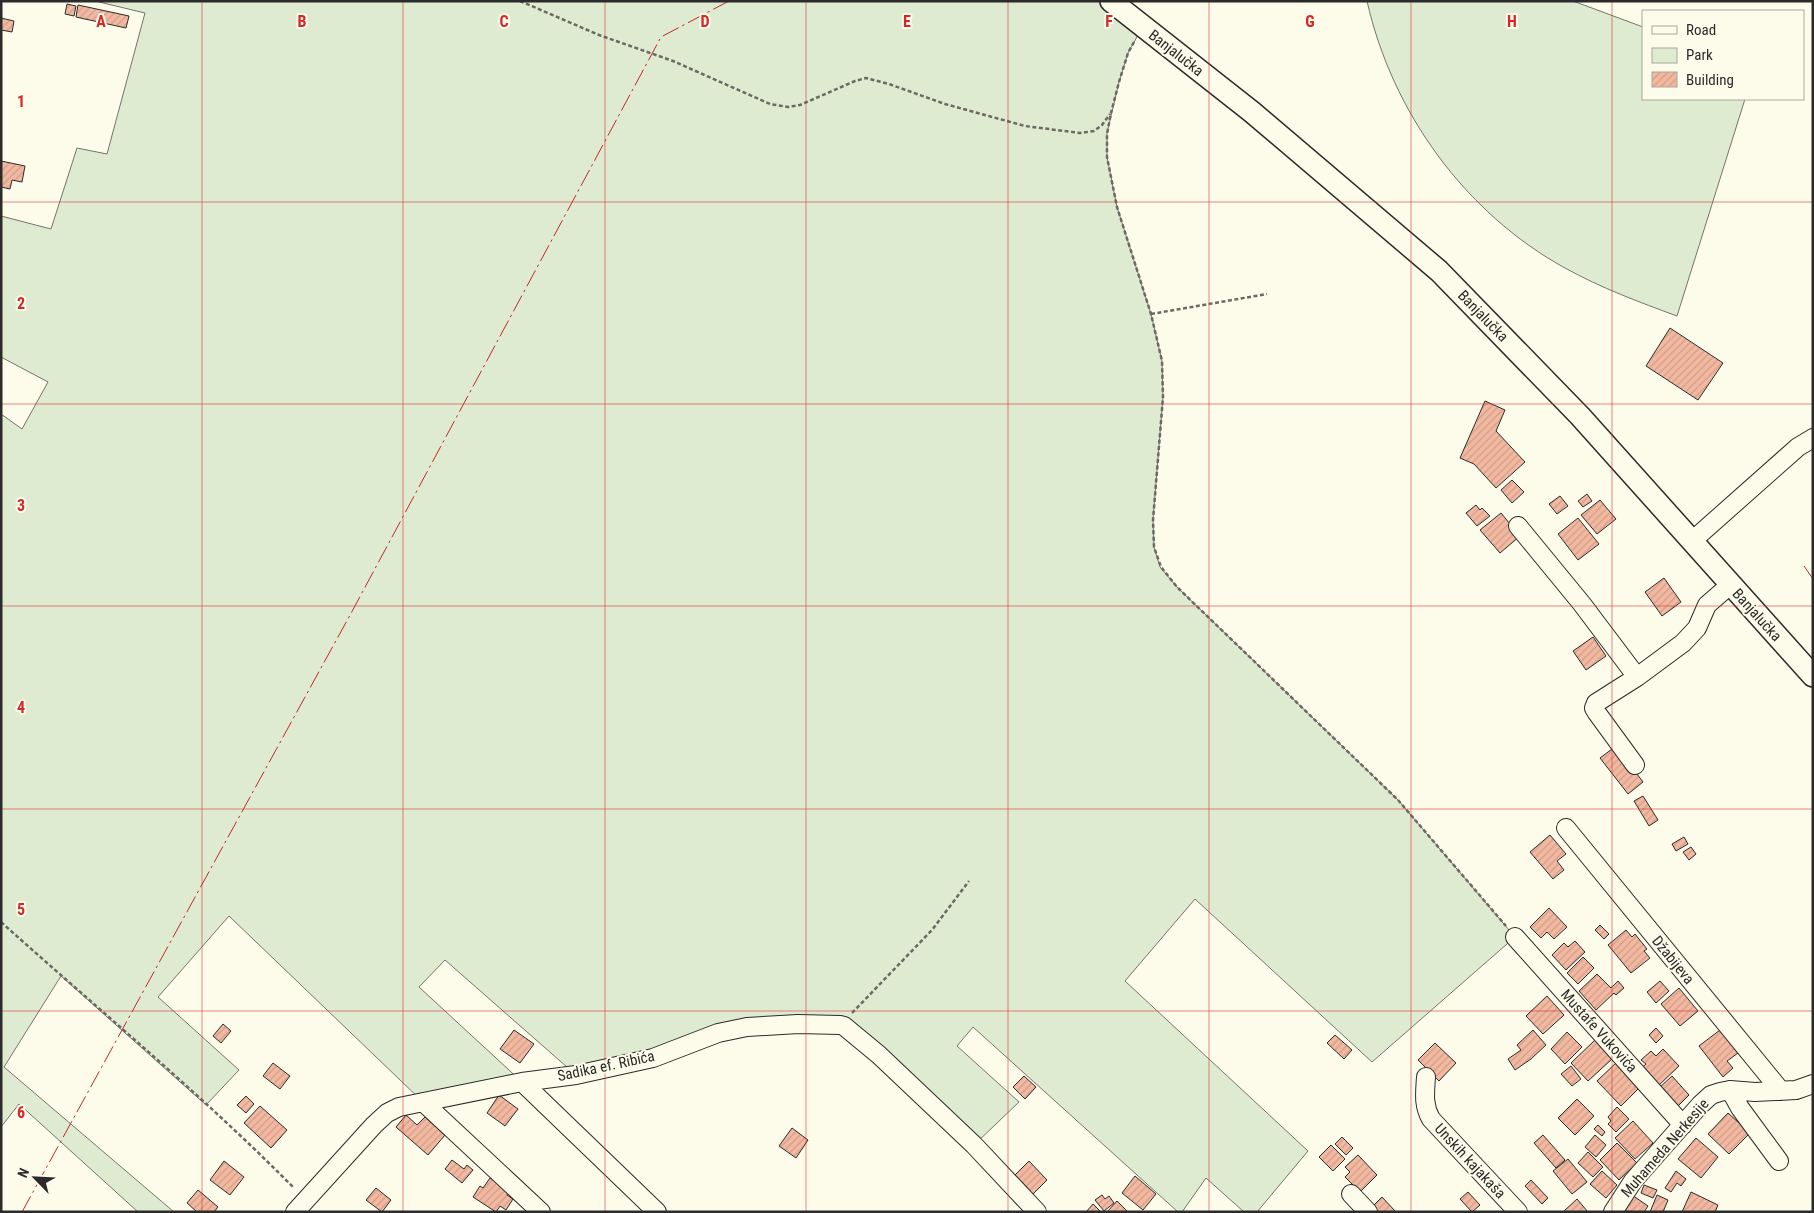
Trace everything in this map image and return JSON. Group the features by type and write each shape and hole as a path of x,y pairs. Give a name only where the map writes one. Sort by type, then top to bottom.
{"main road":[{"name":"Banjalučka","path":"1111,1 1252,112 1439,271 1580,416 1813,676"}],"street":[{"path":"1692,541 1798,447 1813,438"},
{"path":"1518,526 1582,604 1637,677"},
{"path":"1634,765 1594,708 1596,702 1637,677 1684,642 1697,628 1707,605 1730,585"},
{"name":"Džabijeva","path":"1566,828 1781,1091"},
{"name":"Mustafe Vukovića","path":"1515,937 1683,1125"},
{"name":"Sadika ef. Ribića","path":"300,1206 358,1141 387,1113 399,1108 522,1082 576,1075 653,1058 718,1033 747,1027 798,1024 840,1025"},
{"path":"840,1025 844,1026 879,1056 974,1145 1037,1212"},
{"name":"Unskih kajakaša","path":"1426,1077 1424,1099 1431,1119 1518,1212"},
{"path":"522,1082 657,1212"},
{"name":"Muhameda Nerkesije","path":"1612,1212 1633,1181 1700,1104 1711,1095 1730,1090 1796,1090 1813,1084"},
{"path":"1730,1090 1740,1108 1779,1161"},
{"path":"423,1102 541,1212"},
{"path":"1351,1194 1368,1212"}],"path":[{"path":"520,1 600,36 673,62 770,104 788,107 800,105 866,78 945,104 1025,126 1080,133 1094,131 1102,125 1111,113"},
{"path":"1143,26 1128,53 1107,134 1109,165 1117,207 1150,314 1162,361 1163,397 1153,520 1154,547 1160,568 1177,587 1398,800 1515,937"},
{"path":"1150,314 1267,294"},
{"path":"840,1025 932,930 968,881"},
{"path":"1,922 260,1154 300,1206"}],"green space":[{"path":"95,1 1111,1 1143,26 1128,53 1119,82 1107,133 1107,157 1117,207 1151,314 1162,361 1163,397 1153,520 1154,547 1160,567 1177,587 1398,800 1515,937 1372,1062 1195,899 1125,981 1308,1151 1257,1212 1244,1212 1206,1178 1182,1212 1178,1212 973,1027 957,1046 1019,1102 974,1145 844,1026 747,1027 576,1075 445,960 419,987 522,1082 423,1102 229,916 158,997 239,1070 206,1105 61,976 4,1067 174,1212 138,1212 19,1104 1,1127 1,414 22,429 48,382 1,357 1,216 51,229 77,148 107,154 145,13"},
{"path":"1367,1 1573,1 1642,27 1642,100 1745,100 1677,316 1606,288 1565,268 1529,245 1495,219 1465,189 1438,156 1414,120 1394,82 1379,42"}],"building":[{"path":"67,4 76,6 74,16 65,14"},
{"path":"78,5 129,16 126,28 76,17"},
{"path":"1,18 14,21 12,32 1,30"},
{"path":"1,161 25,166 22,182 12,180 10,189 1,187"},
{"path":"1670,328 1723,363 1698,400 1646,366"},
{"path":"1485,401 1505,410 1496,431 1525,462 1496,488 1474,464 1460,458"},
{"path":"1512,480 1524,492 1512,503 1501,490"},
{"path":"1587,494 1592,501 1583,507 1578,501"},
{"path":"1560,496 1568,506 1557,514 1549,504"},
{"path":"1600,500 1616,519 1597,534 1581,515"},
{"path":"1476,505 1490,516 1477,526 1466,513"},
{"path":"1501,513 1520,536 1500,553 1480,530"},
{"path":"1578,518 1599,544 1578,560 1558,534"},
{"path":"1664,578 1681,602 1662,616 1645,592"},
{"path":"1593,637 1606,656 1586,670 1573,651"},
{"path":"1616,746 1643,782 1628,794 1600,758"},
{"path":"1643,796 1658,820 1649,826 1634,801"},
{"path":"1550,835 1566,854 1557,861 1564,870 1553,879 1530,852"},
{"path":"1684,837 1688,844 1676,851 1672,844"},
{"path":"1691,847 1696,854 1689,860 1683,852"},
{"path":"1549,908 1567,927 1554,939 1547,932 1541,938 1530,927"},
{"path":"1600,925 1609,934 1604,939 1595,930"},
{"path":"1626,930 1632,937 1635,934 1647,949 1644,951 1650,958 1631,973 1608,945"},
{"path":"1575,941 1585,952 1566,970 1552,955 1564,943 1568,947"},
{"path":"1583,957 1594,968 1578,984 1567,973"},
{"path":"1597,974 1611,988 1618,981 1624,988 1616,995 1614,993 1596,1010 1579,991"},
{"path":"1660,981 1669,991 1656,1003 1647,992"},
{"path":"1679,988 1698,1011 1680,1026 1661,1004"},
{"path":"1547,996 1564,1015 1543,1034 1526,1016"},
{"path":"223,1024 231,1031 221,1043 213,1036"},
{"path":"1656,1028 1663,1036 1656,1043 1649,1035"},
{"path":"514,1030 534,1044 520,1063 500,1049"},
{"path":"1533,1030 1546,1045 1515,1070 1508,1059 1521,1050 1517,1045"},
{"path":"1720,1030 1738,1053 1727,1061 1733,1068 1723,1077 1699,1046"},
{"path":"1567,1032 1582,1047 1565,1064 1551,1049"},
{"path":"1335,1035 1352,1050 1344,1059 1327,1043"},
{"path":"1595,1040 1612,1059 1588,1081 1571,1063"},
{"path":"1435,1043 1456,1063 1439,1081 1418,1060"},
{"path":"1663,1049 1679,1066 1657,1087 1640,1069 1646,1064 1641,1060 1651,1051 1656,1056"},
{"path":"1618,1061 1641,1086 1621,1106 1597,1081"},
{"path":"273,1063 290,1076 280,1089 263,1076"},
{"path":"1571,1066 1581,1079 1572,1086 1561,1074"},
{"path":"1024,1076 1036,1087 1025,1099 1013,1087"},
{"path":"1672,1076 1689,1095 1676,1108 1658,1089"},
{"path":"499,1095 518,1109 505,1126 487,1113"},
{"path":"246,1096 254,1104 246,1113 237,1105"},
{"path":"1577,1099 1594,1116 1575,1135 1558,1118"},
{"path":"260,1106 287,1130 271,1148 244,1123"},
{"path":"1617,1107 1629,1119 1616,1132 1608,1124 1611,1121 1608,1117"},
{"path":"1728,1113 1750,1133 1729,1154 1708,1134"},
{"path":"406,1115 417,1125 425,1117 445,1135 428,1155 396,1127"},
{"path":"1633,1121 1653,1143 1635,1159 1615,1138"},
{"path":"1598,1125 1605,1132 1602,1136 1594,1129"},
{"path":"792,1128 808,1140 796,1158 779,1146"},
{"path":"1543,1135 1565,1160 1556,1168 1534,1143"},
{"path":"1595,1135 1606,1145 1596,1157 1585,1147"},
{"path":"1342,1137 1353,1148 1346,1155 1335,1144"},
{"path":"1696,1138 1718,1157 1701,1178 1678,1159"},
{"path":"1617,1143 1637,1163 1619,1180 1600,1160"},
{"path":"1331,1145 1345,1159 1333,1171 1319,1157"},
{"path":"1588,1152 1603,1167 1593,1177 1578,1163"},
{"path":"1358,1155 1377,1175 1360,1192 1345,1177 1350,1172 1345,1167"},
{"path":"1568,1159 1587,1182 1572,1194 1553,1171"},
{"path":"452,1160 464,1169 467,1165 473,1170 462,1183 445,1169"},
{"path":"224,1161 244,1177 230,1195 210,1180"},
{"path":"1029,1161 1047,1180 1033,1194 1015,1175"},
{"path":"1602,1171 1617,1185 1606,1198 1590,1184"},
{"path":"1676,1171 1686,1179 1681,1186 1677,1183 1671,1192 1665,1188"},
{"path":"1135,1176 1156,1194 1143,1210 1122,1193"},
{"path":"490,1178 509,1190 507,1195 513,1199 506,1210 500,1206 496,1212 473,1197 480,1186 483,1188"},
{"path":"1531,1180 1548,1198 1542,1204 1525,1186"},
{"path":"1644,1185 1657,1190 1653,1198 1641,1193"},
{"path":"376,1188 391,1200 382,1212 366,1200"},
{"path":"198,1190 218,1207 214,1212 197,1212 187,1203"},
{"path":"1468,1192 1480,1205 1472,1212 1460,1199"},
{"path":"1691,1192 1718,1205 1715,1212 1682,1212"},
{"path":"1102,1195 1105,1199 1109,1196 1114,1203 1104,1211 1095,1200"},
{"path":"1632,1195 1648,1206 1644,1212 1623,1211"},
{"path":"1657,1195 1668,1200 1663,1212 1650,1212"},
{"path":"1382,1197 1396,1212 1375,1212 1371,1208"},
{"path":"1577,1199 1588,1212 1564,1212 1564,1211"},
{"path":"1117,1201 1128,1212 1107,1212"},
{"path":"1093,1204 1101,1212 1086,1212"}],"power":[{"path":"22,1212 349,617 661,37 729,1"},
{"path":"1804,566 1813,579"}]}
